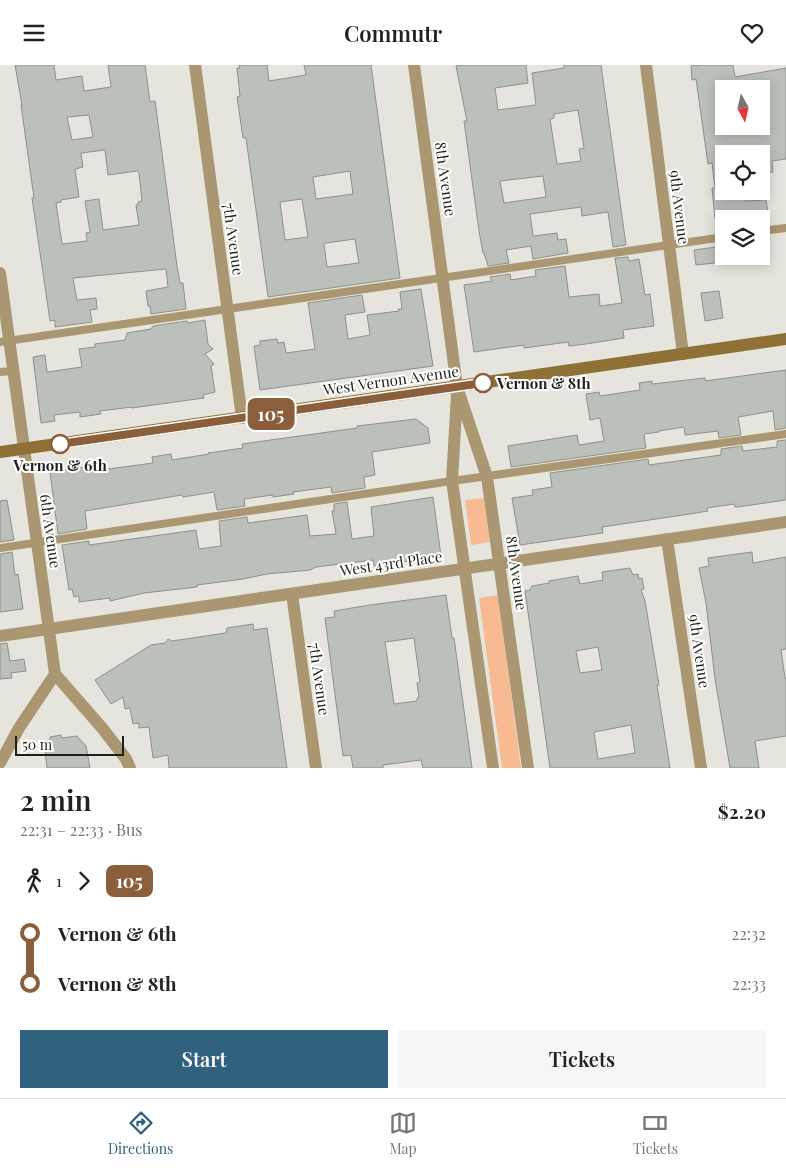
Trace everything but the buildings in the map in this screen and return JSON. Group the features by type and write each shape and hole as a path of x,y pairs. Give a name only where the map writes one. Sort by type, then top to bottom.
{"main road":[{"name":"West Vernon Avenue","path":"0,453 786,339"}],"street":[{"name":"7th Avenue","path":"195,65 242,418"},
{"name":"8th Avenue","path":"414,65 457,387 452,481 493,768"},
{"name":"9th Avenue","path":"646,65 683,354"},
{"name":"6th Avenue","path":"0,273 5,341 13,371 55,674"},
{"name":"8th Avenue","path":"457,387 488,477 528,768"},
{"name":"West 43rd Place","path":"0,636 786,522"},
{"name":"9th Avenue","path":"667,539 701,768"},
{"name":"7th Avenue","path":"292,593 316,768"},
{"path":"0,763 19,728 55,674 103,729 126,759 130,768"}],"lane":[{"path":"770,230 786,228"},
{"path":"5,341 715,238"},
{"path":"0,373 13,371"},
{"path":"0,548 786,434"}],"shaded area":[{"path":"484,498 490,542 471,545 465,500"},
{"path":"498,595 521,768 502,768 479,598"}],"bus line":[{"name":"105","path":"60,444 483,383"}],"place":[{"name":"Vernon & 8th","path":"483,383"},
{"name":"Vernon & 6th","path":"60,444"}]}
